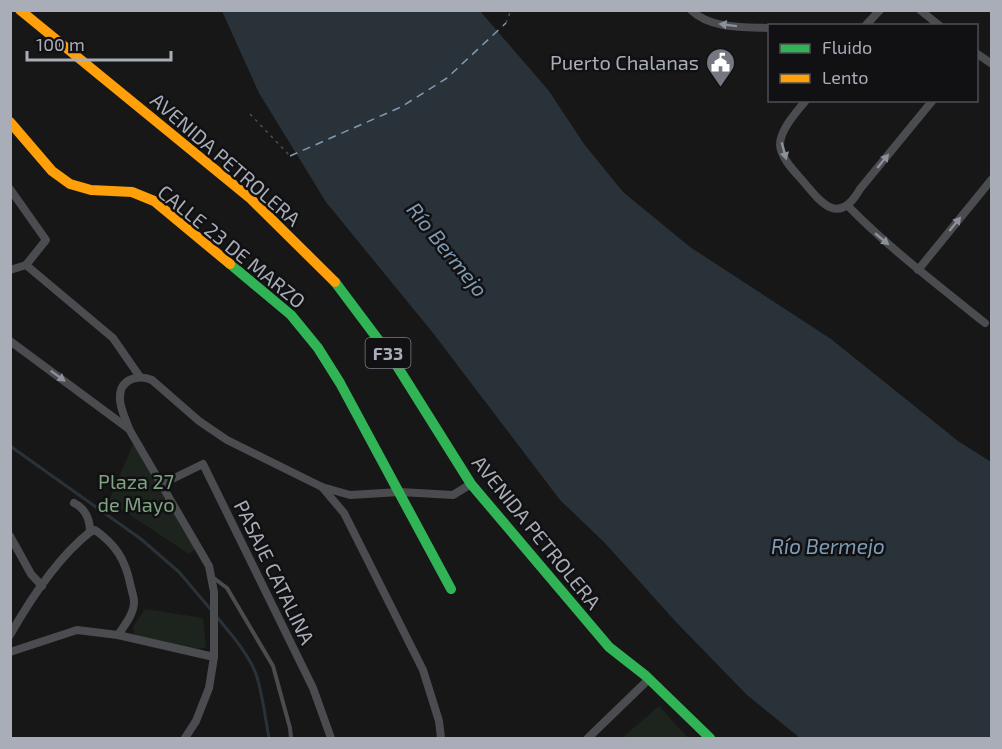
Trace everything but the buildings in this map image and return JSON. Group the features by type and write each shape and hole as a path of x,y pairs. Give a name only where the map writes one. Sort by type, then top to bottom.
{"main road":[{"name":"AVENIDA PETROLERA","path":"20,10 251,199 338,285 392,358 471,484 609,647 649,679 710,738"},
{"name":"CALLE 23 DE MARZO","path":"10,122 52,171 70,184 91,190 132,192 154,201 291,315 318,348 335,374 451,589"}],"street":[{"path":"691,10 697,16 710,22 768,28"},
{"path":"867,24 880,10"},
{"path":"920,10 938,24"},
{"path":"978,54 992,64"},
{"path":"805,102 782,135 780,145 792,168 823,203 831,208 839,209 848,206 931,102"},
{"path":"918,270 992,179"},
{"path":"10,189 46,240 26,265 10,270"},
{"path":"848,206 871,230 918,270 985,322"},
{"path":"26,265 113,338 140,377"},
{"path":"10,341 129,429"},
{"path":"185,738 196,721 209,688 214,657 214,592 209,566 129,429 120,395 126,382 140,377 152,380 199,421 227,440 322,487 350,495 400,492 453,495 471,484"},
{"name":"PASAJE CATALINA","path":"162,484 203,464 313,688 331,738"},
{"path":"322,487 344,513 423,670 439,721 441,738"},
{"path":"74,503 81,506 87,515 90,531"},
{"path":"10,635 42,586 78,541 90,531 95,530 119,552 127,567 134,603 127,623 118,635"},
{"path":"10,536 31,574 42,586"},
{"path":"10,652 77,630 118,635 214,657"},
{"path":"588,738 649,679"}],"lane":[{"path":"211,576 227,588 273,666 291,738"}],"path":[{"path":"506,22 511,10"},
{"path":"250,114 290,156"}],"green space":[{"name":"Plaza 27 de Mayo","path":"133,444 195,549 189,554 109,501"},
{"path":"145,609 203,618 206,647 190,649 134,634 133,627"},
{"path":"659,706 688,738 622,738"}],"water":[{"name":"Río Bermejo","path":"222,11 480,11 549,91 584,144 623,192 690,247 831,339 958,441 991,462 991,738 800,738 747,695 676,622 604,542 560,500 433,333 326,202 259,93"}],"waterway":[{"path":"10,446 141,539 179,572 212,611"},
{"path":"216,616 253,666 262,698 269,738"}],"ferry route":[{"path":"290,156 401,107 447,78 506,23"}],"traffic: fast":[{"path":"230,264 291,315 318,348 340,383 451,589"},
{"path":"335,282 392,358 471,484 609,647 646,676 710,738"}],"traffic: slow":[{"path":"20,10 251,199 335,282"},
{"path":"10,122 52,171 70,184 91,190 132,192 154,201 230,264"}],"place":[{"name":"Puerto Chalanas","path":"720,88"}]}
